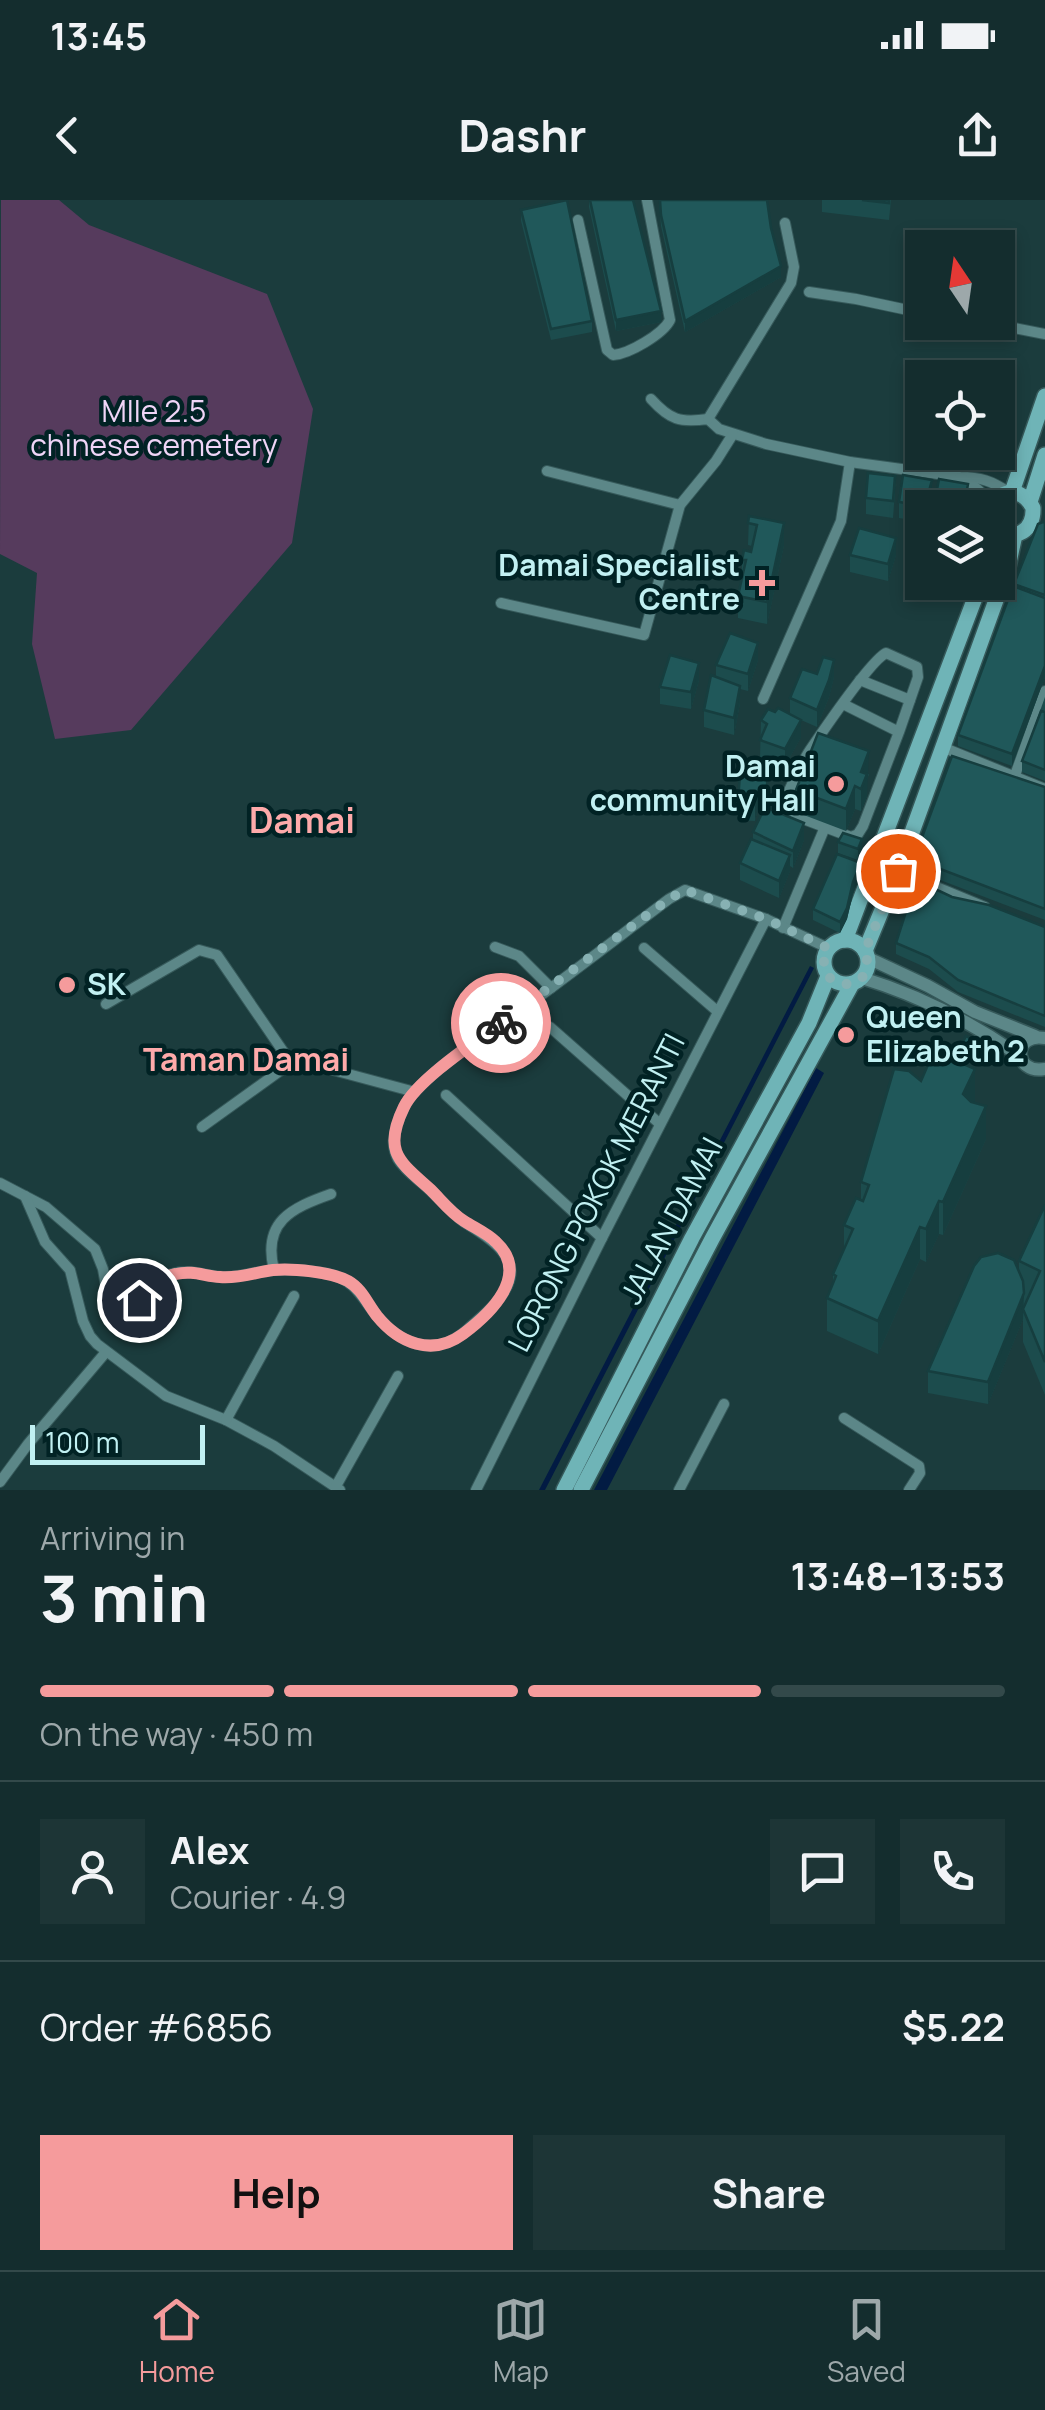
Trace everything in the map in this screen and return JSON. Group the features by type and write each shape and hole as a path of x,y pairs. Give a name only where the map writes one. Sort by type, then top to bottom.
{"main road":[{"path":"1011,490 1045,396"},
{"path":"1015,535 1024,532 1037,513 1045,455"},
{"path":"1015,493 1023,495 1037,513"},
{"path":"845,940 974,600"},
{"path":"866,955 857,943 845,940 828,948 823,962 828,976 839,984 857,981 866,972 866,955 996,600"},
{"name":"JALAN DAMAI","path":"564,1490 692,1238 809,1023 828,976"},
{"name":"JALAN DAMAI","path":"581,1490 712,1239 857,981"}],"street":[{"path":"578,220 607,350 614,355 622,354 666,329 670,320 647,200"},
{"path":"708,420 791,283 794,267 785,223"},
{"path":"809,292 905,309"},
{"path":"1015,328 1045,334"},
{"path":"650,399 678,420 708,420 719,429 766,444 850,462 990,480 1007,490"},
{"path":"501,603 644,636 680,505 733,434"},
{"path":"762,699 841,521 850,462"},
{"path":"547,472 680,505"},
{"path":"960,478 980,490"},
{"path":"886,652 917,667 918,677 910,700 858,834 851,838 790,814 785,799 808,752 860,680 886,652"},
{"path":"860,680 910,700"},
{"path":"1014,778 1045,692"},
{"path":"843,704 899,732"},
{"path":"822,736 838,743"},
{"path":"942,747 1045,789"},
{"path":"870,756 886,763"},
{"path":"782,928 825,827"},
{"path":"898,871 990,909"},
{"path":"0,1183 60,1218 95,1249 109,1304 116,1308 128,1307 171,1275 194,1271 222,1278 274,1270 330,1274 358,1288 395,1333 418,1345 438,1347 462,1335 505,1290 510,1278 502,1248 450,1210 398,1160 394,1136 404,1106 414,1092 685,890 766,919 828,948"},
{"name":"LORONG POKOK MERANTI","path":"476,1490 766,919"},
{"path":"495,947 519,956 551,988"},
{"path":"644,948 717,1011"},
{"path":"106,1004 199,950 218,955 291,1063"},
{"path":"866,955 975,1012 1040,1037"},
{"path":"857,981 930,1003 1002,1044 1032,1070 1045,1069"},
{"path":"550,1027 660,1124"},
{"path":"1021,1058 1025,1042 1040,1037"},
{"path":"202,1127 291,1063 307,1063 414,1092"},
{"path":"446,1095 602,1238"},
{"path":"274,1270 272,1236 285,1218 307,1202 331,1194"},
{"path":"25,1196 44,1242 70,1270 82,1321 106,1352 166,1396 226,1420 338,1488 398,1376"},
{"path":"226,1420 294,1296"},
{"path":"0,1482 106,1352"},
{"path":"684,1488 724,1404"},
{"path":"844,1418 918,1466 918,1476 909,1490"}],"green space":[{"name":"MIle 2.5 chinese cemetery","path":"1,200 59,200 89,225 267,294 313,409 292,543 131,730 55,739 32,644 37,573 0,554"}],"water":[{"path":"810,966 814,968 545,1490 539,1490"},
{"path":"816,1068 824,1073 607,1490 594,1490"}],"building":[{"path":"567,200 592,321 551,329 521,210"},
{"path":"590,200 633,200 661,311 616,320"},
{"path":"660,200 767,200 781,266 685,321"},
{"path":"868,473 895,476 893,501 866,498"},
{"path":"903,475 932,480 929,490 905,490 905,503 899,502"},
{"path":"939,479 968,484 967,490 937,490"},
{"path":"749,516 784,523 767,602 738,596 746,560 742,560 744,550 751,552 757,525 748,523"},
{"path":"1045,523 1045,595 1015,584 1038,524"},
{"path":"859,528 896,538 888,564 850,555"},
{"path":"1015,587 1045,598 1045,666 1012,754 958,735 1008,600 1015,600"},
{"path":"730,633 758,643 748,674 716,665"},
{"path":"670,655 699,663 691,692 660,687"},
{"path":"823,657 834,660 817,710 790,698 802,669 817,674"},
{"path":"711,675 740,686 734,718 704,710"},
{"path":"778,708 801,720 785,749 760,740 767,724 761,720 768,709 775,712"},
{"path":"1041,711 1045,712 1045,770 1022,761"},
{"path":"818,733 869,751 861,772 867,774 861,789 855,786 846,809 796,790"},
{"path":"952,756 1045,787 1045,909 914,859"},
{"path":"753,760 768,762 767,787 759,788 755,805 738,803 740,773 752,773"},
{"path":"765,807 804,823 793,851 753,832"},
{"path":"843,833 862,839 858,849 838,842"},
{"path":"751,839 790,855 779,881 740,863"},
{"path":"837,854 861,863 840,922 813,909"},
{"path":"916,880 952,897 989,905 1045,927 1045,1016 958,980 929,957 896,943"},
{"path":"966,1036 988,1046 983,1054 962,1044"},
{"path":"934,1051 975,1069 963,1094 971,1102 986,1106 943,1202 939,1201 926,1229 920,1227 878,1321 827,1298 853,1229 844,1225 856,1198 863,1201 869,1185 861,1182 894,1069 909,1071 921,1081"},
{"path":"1045,1205 1045,1362 1023,1309 1040,1271 1019,1261"},
{"path":"998,1253 1014,1260 1024,1293 988,1382 928,1371 974,1266 981,1257"}],"way so far":[{"path":"501,1023 685,890 766,919 828,948 823,962 828,976 839,984 858,982 866,972 865,951 898,871"}],"place":[{"name":"Damai Specialist Centre","path":"762,583"},
{"name":"Damai community Hall","path":"836,784"},
{"name":"SK","path":"67,985"},
{"name":"Queen Elizabeth 2","path":"846,1035"}],"district":[{"name":"Damai","path":"302,821"},
{"name":"Taman Damai","path":"246,1060"}],"route":[{"path":"139,1300 152,1286 171,1275 194,1271 222,1278 274,1270 330,1274 358,1288 378,1317 395,1333 418,1345 438,1347 462,1335 505,1290 510,1278 508,1263 494,1240 463,1221 398,1160 394,1136 404,1106 414,1092 501,1023"}]}
